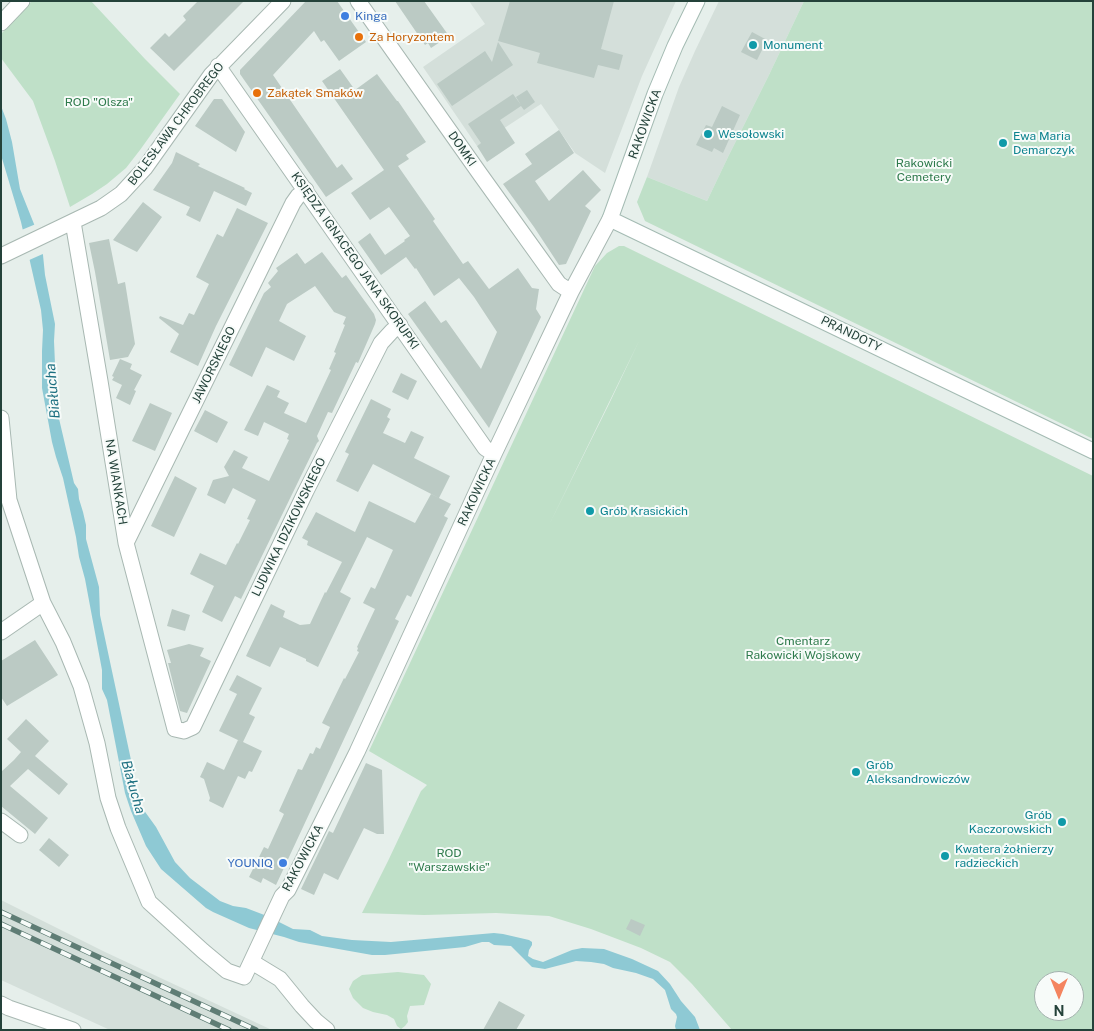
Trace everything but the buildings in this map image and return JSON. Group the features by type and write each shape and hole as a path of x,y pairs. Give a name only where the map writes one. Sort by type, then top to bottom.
{"street":[{"path":"1,23 22,1"},
{"name":"BOLESŁAWA CHROBREGO","path":"3,255 101,208 121,194 145,168 218,66 283,1"},
{"name":"DOMKI","path":"358,1 559,284 571,292"},
{"name":"RAKOWICKA","path":"44,603 81,686 97,743 110,806 149,902 227,971 244,978 282,896 288,890 357,752 494,454 571,292 610,218 655,94 675,46 697,1"},
{"name":"KSIĘDZA IGNACEGO JANA SKORUPKI","path":"218,66 485,448 494,454"},
{"name":"JAWORSKIEGO","path":"126,543 293,203 306,190"},
{"name":"PRANDOTY","path":"610,218 1093,451"},
{"name":"NA WIANKACH","path":"68,224 99,372 126,543 175,729 184,731"},
{"name":"LUDWIKA IDZIKOWSKIEGO","path":"184,731 194,727 306,491 381,343 400,325"},
{"path":"1,418 9,500 44,603 1,632"},
{"path":"1,821 20,835"},
{"path":"254,958 280,979 302,1006 327,1030"},
{"path":"4,1007 73,1030"}],"shaded area":[{"path":"469,1 676,1 642,76 605,173 575,153 541,104 477,146 423,67 485,24"},
{"path":"719,1 804,1 707,201 647,177 679,87"},
{"path":"1,900 105,952 272,1030 110,1030 1,980"}],"green space":[{"name":"ROD \"Olsza\"","path":"32,1 91,1 180,94 126,168 107,184 70,207 33,101 1,58 1,34"},
{"name":"Rakowicki Cemetery","path":"804,1 1093,1 1093,439 645,221 637,202 647,177 707,201"},
{"name":"Cmentarz Rakowicki Wojskowy","path":"619,246 624,246 1093,476 1093,1030 732,1030 670,962 641,948 591,929 549,916 496,913 424,915 362,913 421,791 427,785 369,751 595,266 607,253","holes":["640,339 609,404 548,527"]},
{"path":"398,972 424,975 431,984 424,1005 410,1006 407,1016 408,1022 401,1029 397,1026 394,1019 387,1015 363,1008 353,998 349,989 353,981 362,975"}],"water":[{"name":"Białucha","path":"1,106 12,142 20,189 38,234 43,255 55,324 55,397 57,410 74,483 78,489 86,525 86,539 99,587 100,615 134,778 143,809 156,827 175,862 190,878 220,901 267,916 293,929 310,930 322,936 391,942 494,933 503,934 532,942 528,956 543,962 572,950 582,948 604,949 658,971 695,1017 700,1030 676,1030 677,1017 671,1009 665,990 653,979 636,973 604,964 576,961 545,969 532,967 511,946 494,945 489,942 465,947 372,955 299,942 249,928 213,912 161,869 146,846 125,793 107,700 102,689 102,670 85,579 63,478 52,442 42,388 43,330 41,310 21,222 1,155"}],"pier":[{"path":"36,224 45,253 27,261 19,231"}],"railway":[{"path":"1,912 256,1030"},
{"path":"1,924 229,1030"}],"place":[{"name":"Kinga","path":"345,16"},
{"name":"Za Horyzontem","path":"359,37"},
{"name":"Monument","path":"753,45"},
{"name":"Zakątek Smaków","path":"257,93"},
{"name":"Wesołowski","path":"708,134"},
{"name":"Ewa Maria Demarczyk","path":"1003,143"},
{"name":"Grób Krasickich","path":"590,511"},
{"name":"Grób Aleksandrowiczów","path":"856,772"},
{"name":"Grób Kaczorowskich","path":"1062,822"},
{"name":"Kwatera żołnierzy radzieckich","path":"945,856"},
{"name":"YOUNIQ","path":"283,863"}],"park label":[{"name":"ROD \"Warszawskie\"","path":"449,860"}]}
